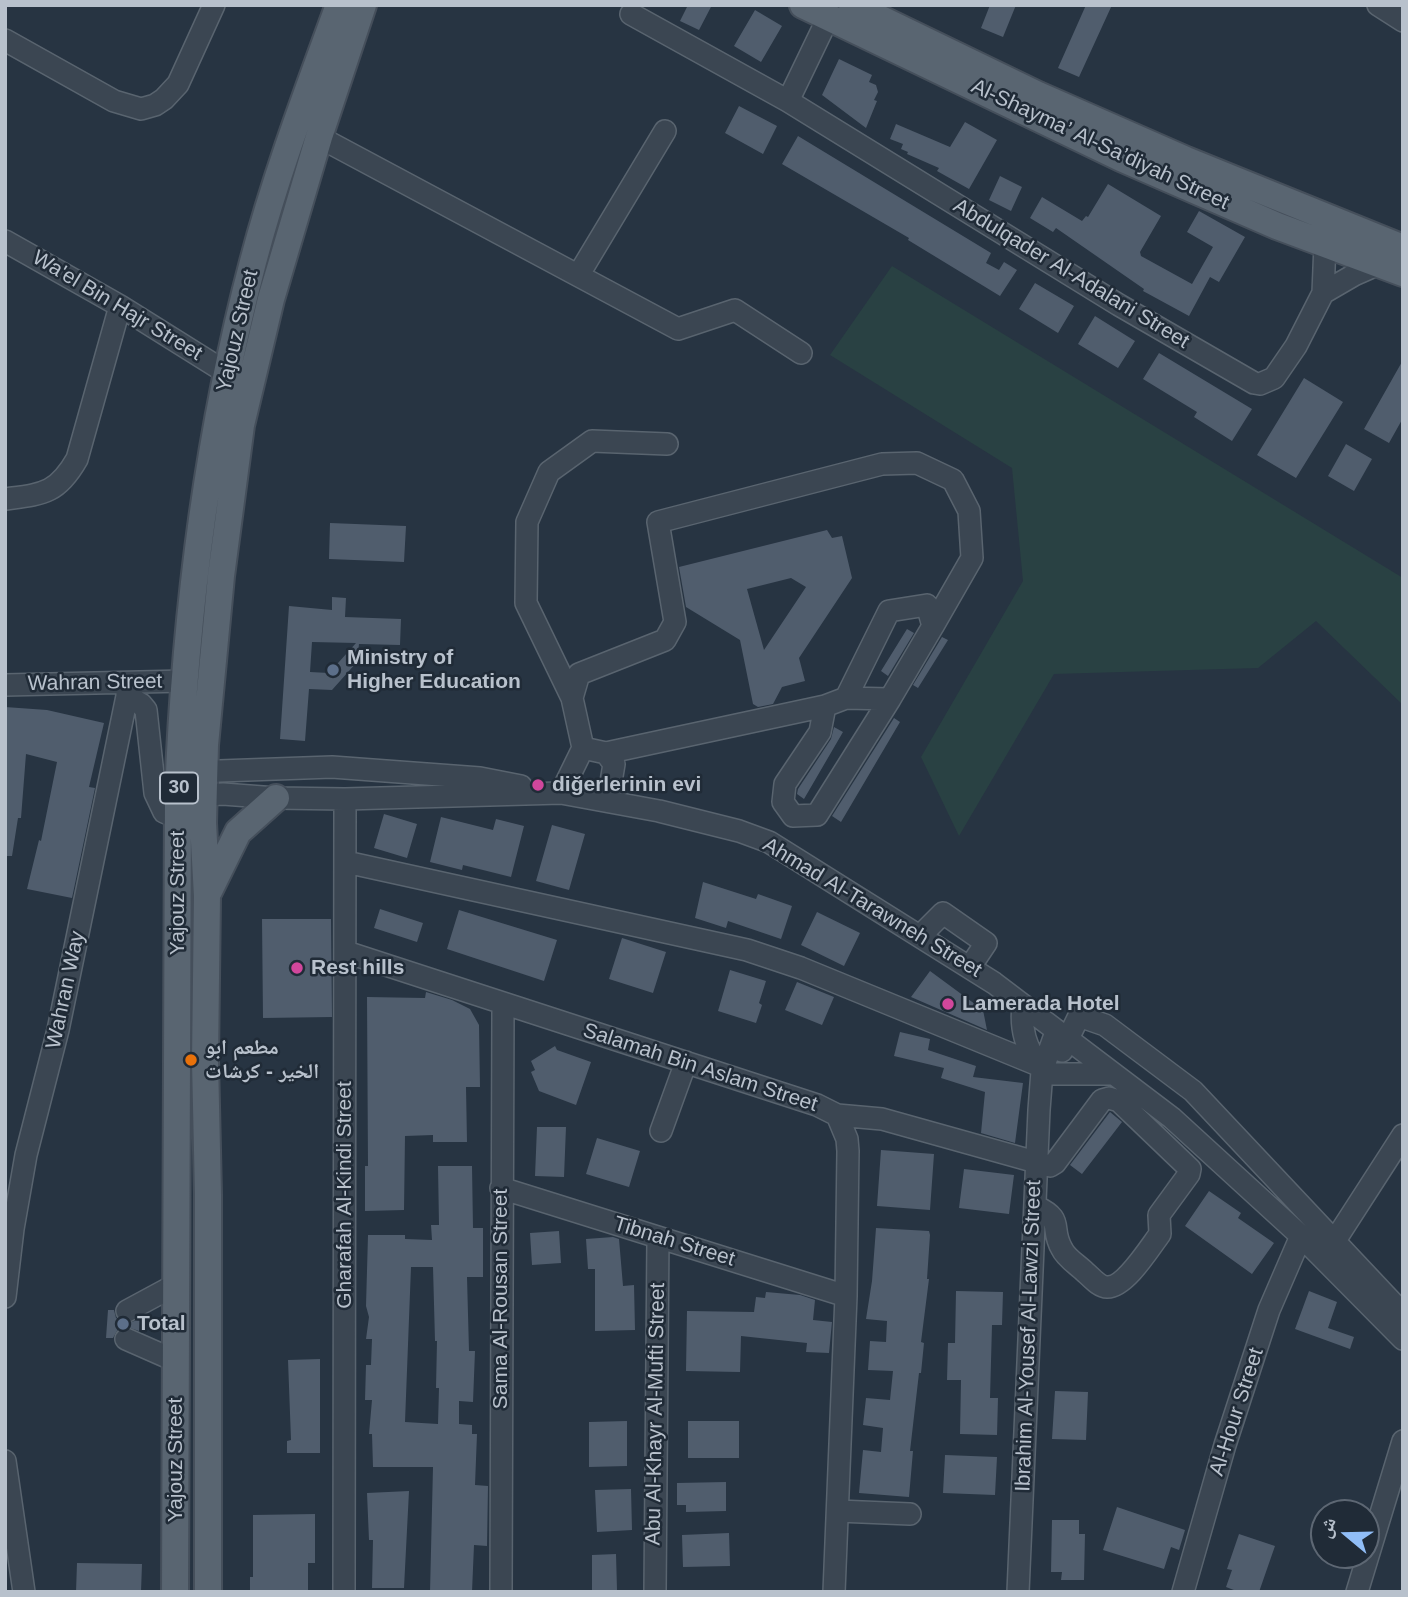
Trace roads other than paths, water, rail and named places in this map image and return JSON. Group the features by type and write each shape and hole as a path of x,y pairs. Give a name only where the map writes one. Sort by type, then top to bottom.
{"main road":[{"name":"Yajouz Street","path":"208,1592 208,1195 205,1060 207,896 179,748 200,536 227,373 251,273 280,171 339,5"},
{"name":"Al-Shayma’ Al-Sa’diyah Street","path":"803,5 1181,171 1325,244 1391,268"},
{"path":"852,5 1038,95 1126,146"},
{"name":"Yajouz Street","path":"175,1592 177,1284 189,791 242,425 271,299 319,137 363,6"},
{"path":"1181,171 1403,247"},
{"path":"207,896 238,832 276,798"}],"street":[{"path":"5,40 114,101 141,109 155,106 178,84 214,5"},
{"path":"1378,5 1403,21"},
{"name":"Abdulqader Al-Adalani Street","path":"631,14 788,101 1119,305 1249,381 1260,384 1274,378 1296,346 1323,293 1325,244"},
{"path":"788,101 828,18"},
{"path":"579,274 665,131"},
{"path":"319,137 678,329 735,310 801,353"},
{"name":"Wa'el Bin Hajr Street","path":"5,241 120,306 227,373"},
{"path":"1323,293 1354,275 1391,268"},
{"path":"5,499 51,490 66,478 77,459 120,306"},
{"path":"554,792 583,748 572,698 526,603 527,522 550,472 592,440 667,444"},
{"path":"572,698 579,674 665,640 676,622 658,522 882,464 917,463 953,480 969,511 972,558 890,699 817,815 793,816 783,802 785,783 820,732 825,706"},
{"path":"846,698 889,611 927,605 933,626"},
{"name":"Wahran Street","path":"5,685 127,690 185,681"},
{"path":"127,690 146,710 155,793 164,812 189,791"},
{"name":"Wahran Way","path":"5,1297 13,1229 16,1154 61,1016 127,690"},
{"path":"583,748 610,758 707,732 825,706 846,698 890,699"},
{"path":"608,800 610,758"},
{"name":"Ahmad Al-Tarawneh Street","path":"189,791 332,767 480,778 608,800 729,828 769,842 970,967 1172,1118 1301,1236 1403,1339"},
{"name":"Ahmad Al-Tarawneh Street","path":"189,791 276,798 345,799 554,792"},
{"name":"Gharafah Al-Kindi Street","path":"344,1592 345,799"},
{"path":"346,862 747,950 813,973 1043,1073 1113,1074"},
{"path":"920,936 943,913 986,943 970,967"},
{"name":"Salamah Bin Aslam Street","path":"346,952 817,1105 837,1115 847,1139 848,1151 846,1296 834,1592"},
{"path":"1023,1004 1022,1032 1030,1053 1043,1073"},
{"name":"Sama Al-Rousan Street","path":"501,1592 503,1005"},
{"path":"1062,1036 1079,1017 1105,1025 1193,1091 1403,1314"},
{"name":"Ibrahim Al-Yousef Al-Lawzi Street","path":"1018,1592 1043,1073 1062,1036"},
{"path":"661,1131 686,1062"},
{"path":"837,1115 882,1119 1037,1164 1054,1164 1102,1100 1109,1098 1119,1101 1188,1166 1190,1171 1159,1215 1160,1234 1125,1279 1116,1285 1107,1287 1096,1282 1062,1250 1053,1218 1049,1212 1035,1206"},
{"path":"1172,1118 1203,1131 1236,1139"},
{"path":"1334,1242 1403,1135"},
{"name":"Tibnah Street","path":"501,1188 846,1296"},
{"name":"Al-Hour Street","path":"1183,1592 1225,1446 1265,1323 1301,1236"},
{"name":"Abu Al-Khayr Al-Mufti Street","path":"655,1592 658,1237"},
{"path":"127,1311 177,1284"},
{"path":"126,1339 176,1360"},
{"path":"1357,1592 1403,1441"},
{"path":"5,1461 24,1592"},
{"path":"838,1511 910,1514"}],"place":[{"name":"Ministry of Higher Education","path":"333,670"},
{"name":"diğerlerinin evi","path":"538,785"},
{"name":"Rest hills","path":"297,968"},
{"name":"Lamerada Hotel","path":"948,1004"},
{"name":"مطعم ابو الخير - كرشات","path":"191,1060"},
{"name":"Total","path":"123,1324"}]}
